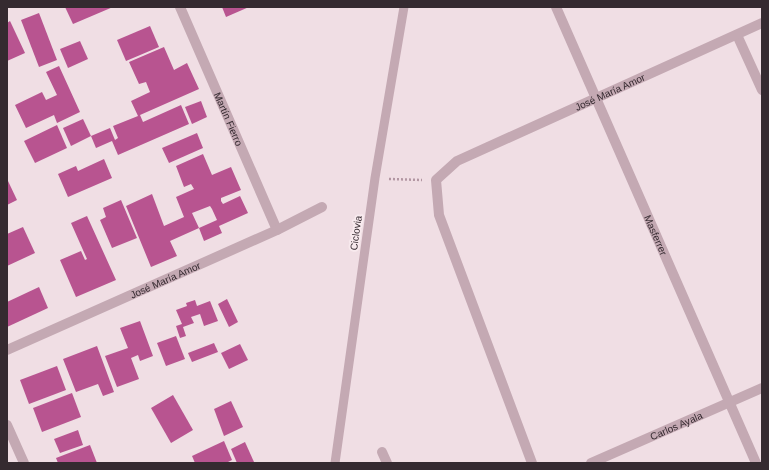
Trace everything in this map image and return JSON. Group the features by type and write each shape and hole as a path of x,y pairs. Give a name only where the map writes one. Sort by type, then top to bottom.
{"street":[{"name":"Martín Fierro","path":"180,7 277,230"},
{"name":"Masferrer","path":"556,7 595,99 756,463"},
{"name":"José María Amor","path":"436,180 457,161 762,24"},
{"path":"737,35 762,90"},
{"path":"436,180 439,215 532,463"},
{"name":"José María Amor","path":"7,350 277,230 322,207"},
{"name":"Carlos Ayala","path":"591,463 762,388"},
{"path":"7,425 24,463"},
{"path":"382,452 387,463"}],"lane":[{"name":"Ciclovia","path":"335,463 375,178 404,7"}],"path":[{"path":"375,178 411,181 436,180"}],"building":[{"path":"65,7 113,7 73,24"},
{"path":"222,7 249,7 226,17"},
{"path":"39,13 57,60 39,67 21,20"},
{"path":"10,21 25,53 7,61 7,23"},
{"path":"150,26 159,47 126,61 117,40"},
{"path":"80,41 88,59 68,68 60,49"},
{"path":"164,47 174,70 187,63 199,89 140,115 143,122 181,105 189,124 118,155 112,141 96,148 91,136 110,128 115,140 118,138 113,126 138,116 131,101 150,92 146,82 139,84 129,62"},
{"path":"59,66 80,112 57,123 54,115 26,128 15,105 42,92 46,100 57,95 46,72"},
{"path":"201,101 207,117 192,124 185,107"},
{"path":"83,119 91,136 71,146 63,128"},
{"path":"57,125 67,148 35,163 24,141"},
{"path":"197,133 203,148 169,163 162,148"},
{"path":"203,154 212,175 231,167 241,190 221,198 223,204 240,196 248,213 219,226 222,233 204,241 199,228 170,241 177,256 151,267 126,206 152,194 164,226 184,217 176,197 194,189 191,184 184,187 176,166","holes":["210,206 217,220 199,228 192,213"]},
{"path":"104,159 112,178 68,197 58,174 76,166 78,171"},
{"path":"7,181 17,200 7,205"},
{"path":"121,200 137,238 112,248 100,220 106,217 103,208"},
{"path":"87,216 116,280 76,297 60,260 81,251 85,260 87,259 71,223"},
{"path":"23,227 35,253 7,266 7,234"},
{"path":"39,287 48,308 7,327 7,302"},
{"path":"227,299 238,322 229,327 218,304"},
{"path":"195,300 197,306 210,301 218,321 204,326 200,314 191,317 194,323 183,327 186,336 180,338 176,326 182,324 176,310 187,306 186,303"},
{"path":"140,321 153,356 140,361 138,355 131,358 139,379 117,387 105,356 128,348 120,328"},
{"path":"176,336 185,359 166,366 157,343"},
{"path":"214,343 218,352 192,362 188,353"},
{"path":"240,344 248,360 229,369 221,353"},
{"path":"97,346 114,392 103,396 98,384 76,392 63,359"},
{"path":"57,366 66,390 29,404 20,380"},
{"path":"72,393 81,417 42,432 33,408"},
{"path":"173,395 193,430 171,443 151,408"},
{"path":"231,401 243,427 224,436 214,409"},
{"path":"78,430 83,445 60,453 54,439"},
{"path":"224,441 232,460 226,463 195,463 192,456"},
{"path":"245,442 254,462 237,463 231,449"},
{"path":"90,445 97,463 58,463 56,458"}]}
